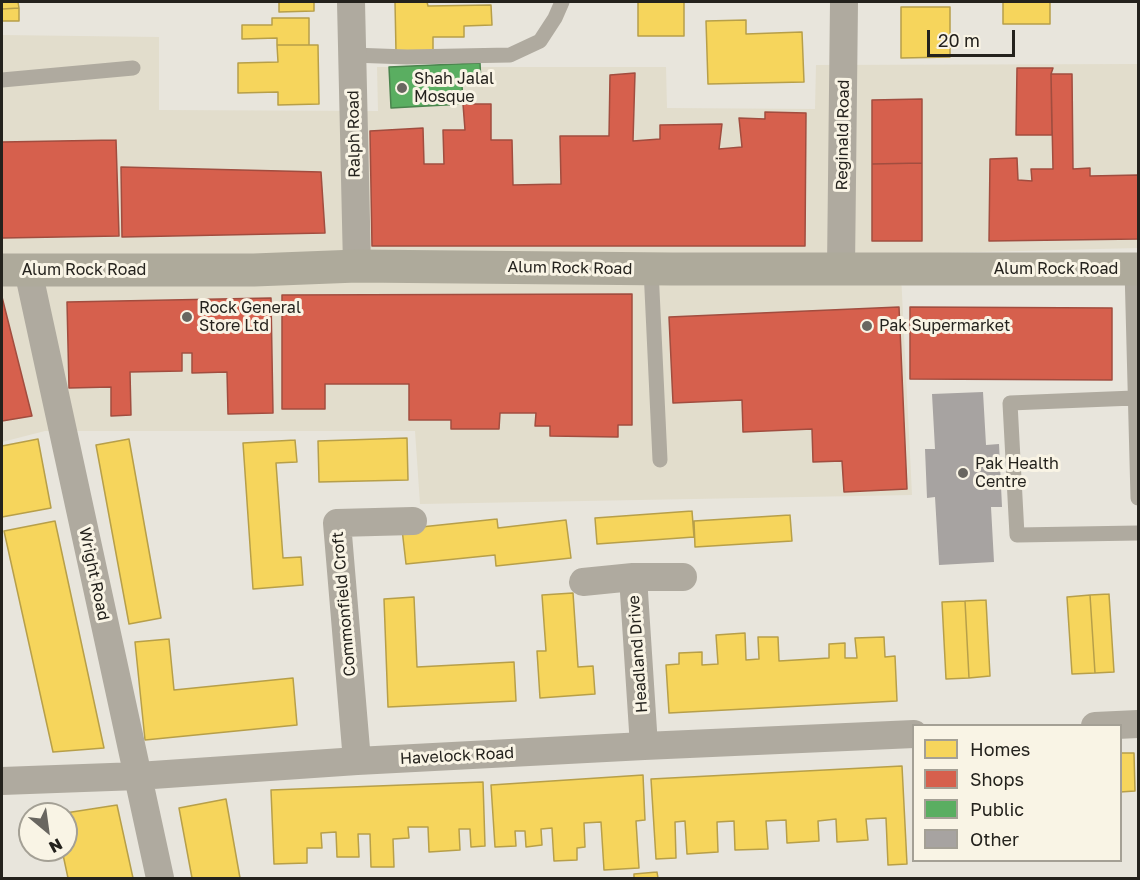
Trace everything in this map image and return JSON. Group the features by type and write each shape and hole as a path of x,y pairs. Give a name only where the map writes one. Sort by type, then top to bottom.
{"street":[{"name":"Ralph Road","path":"351,2 357,266"},
{"name":"Reginald Road","path":"841,268 844,2"},
{"name":"Alum Rock Road","path":"15,270 254,270 357,266 651,269 1135,269"},
{"name":"Wright Road","path":"15,270 138,776 160,879"},
{"name":"Commonfield Croft","path":"357,761 338,523 413,521"},
{"path":"633,577 683,577"},
{"name":"Headland Drive","path":"583,582 633,577 644,746"},
{"path":"1122,725 1138,724"},
{"name":"Havelock Road","path":"2,781 138,776 357,761 912,734"}],"lane":[{"path":"352,55 407,57 510,55 540,41 562,2"},
{"path":"2,80 133,68"},
{"path":"651,269 660,460"},
{"path":"1135,269 1134,398 1138,498"},
{"path":"1134,398 1010,403 1017,535 1138,533"}],"shaded area":[{"path":"2,35 159,37 159,110 378,111 377,67 666,67 667,108 815,109 816,65 1138,64 1138,248 900,254 912,495 420,504 415,431 45,431 2,442"}],"building: Homes":[{"path":"2,2 18,2 19,8 2,9"},
{"path":"279,2 314,2 314,11 279,12"},
{"path":"395,2 427,2 428,6 491,5 492,25 464,26 464,37 433,37 433,51 396,52"},
{"path":"638,2 684,2 684,36 638,36"},
{"path":"1003,2 1050,2 1050,24 1003,24"},
{"path":"901,7 950,7 950,57 901,58"},
{"path":"19,8 19,21 2,21 2,9"},
{"path":"272,18 309,18 309,45 277,45 277,38 242,39 242,25 272,25"},
{"path":"746,20 746,34 802,32 804,82 708,84 706,21"},
{"path":"277,45 318,45 319,104 278,105 278,92 238,93 238,63 278,62"},
{"path":"407,438 408,480 319,482 318,441"},
{"path":"38,439 51,508 2,517 2,446"},
{"path":"129,439 161,618 129,624 96,445"},
{"path":"295,440 297,462 276,463 283,558 301,557 303,585 253,589 243,443"},
{"path":"692,511 694,537 597,544 595,518"},
{"path":"790,515 792,541 695,547 694,521"},
{"path":"497,519 498,528 566,520 571,558 496,566 495,555 406,564 402,529"},
{"path":"55,521 104,748 53,752 4,531"},
{"path":"573,593 578,667 593,666 595,694 540,698 537,651 546,651 542,595"},
{"path":"1109,594 1114,672 1095,673 1090,595"},
{"path":"1090,595 1095,673 1072,674 1067,597"},
{"path":"414,597 417,667 514,662 516,701 388,707 384,599"},
{"path":"986,600 990,676 969,678 965,601"},
{"path":"965,601 969,678 946,679 942,602"},
{"path":"745,633 746,660 759,659 758,637 778,637 779,661 829,658 829,644 845,643 845,658 857,658 855,638 884,637 885,657 895,656 897,701 669,713 666,665 679,664 679,653 702,652 702,665 718,664 716,635"},
{"path":"169,639 174,690 293,678 297,725 145,740 135,642"},
{"path":"1122,753 1134,753 1135,791 1122,792"},
{"path":"902,766 907,864 888,865 886,818 866,819 868,840 837,842 836,819 818,821 819,841 787,843 786,820 766,821 768,849 735,850 734,821 717,822 718,852 687,854 685,821 675,822 676,858 656,859 651,779"},
{"path":"643,775 645,820 636,821 639,868 604,870 601,822 584,823 585,847 577,848 577,860 554,861 552,828 541,829 542,845 526,847 525,831 515,831 516,846 495,847 491,785"},
{"path":"483,782 485,846 471,847 470,829 459,829 460,850 429,852 428,827 408,827 409,838 393,839 394,867 371,867 370,834 358,834 359,857 337,857 336,832 321,833 322,848 307,848 307,863 274,864 271,790"},
{"path":"226,799 240,878 192,878 179,808"},
{"path":"117,805 133,878 68,878 65,862 78,862 78,811"},
{"path":"657,872 658,878 634,878 634,874"}],"building: Shops":[{"path":"1017,68 1053,68 1051,74 1052,135 1016,135"},
{"path":"635,73 633,141 660,139 660,125 722,124 719,149 742,147 739,118 765,119 765,112 806,113 805,246 372,246 370,131 423,128 424,164 444,164 443,130 465,130 463,104 491,104 491,140 512,140 513,185 561,184 560,136 609,136 610,75"},
{"path":"1051,74 1072,74 1073,169 1090,168 1090,176 1138,175 1138,239 989,241 990,159 1017,158 1018,180 1032,181 1031,169 1053,169"},
{"path":"922,99 922,163 872,164 872,100"},
{"path":"116,140 119,236 2,238 2,142"},
{"path":"922,163 922,241 872,241 872,164"},
{"path":"121,167 321,172 325,233 122,237"},
{"path":"632,294 632,425 618,425 618,437 550,436 550,426 535,426 536,413 500,413 499,429 451,429 451,420 409,420 409,384 325,384 325,409 282,409 282,295"},
{"path":"2,297 32,416 2,421"},
{"path":"271,298 273,413 228,414 227,372 192,373 192,353 182,353 182,371 130,372 131,415 111,416 111,387 69,388 67,302"},
{"path":"899,307 907,489 844,492 842,461 813,462 812,429 743,432 742,400 673,403 669,317"},
{"path":"910,307 1112,308 1112,380 910,379"}],"building: Public":[{"path":"480,63 481,84 462,85 463,104 391,108 389,67"}],"building: Other":[{"name":"Pak Health Centre","path":"983,392 986,445 999,444 1002,507 991,507 994,562 939,565 935,497 927,498 925,449 935,449 932,394"}],"place":[{"name":"Shah Jalal Mosque","path":"402,88"},
{"name":"Rock General Store Ltd","path":"187,317"},
{"name":"Pak Supermarket","path":"867,326"},
{"name":"Pak Health Centre","path":"963,473"}]}
